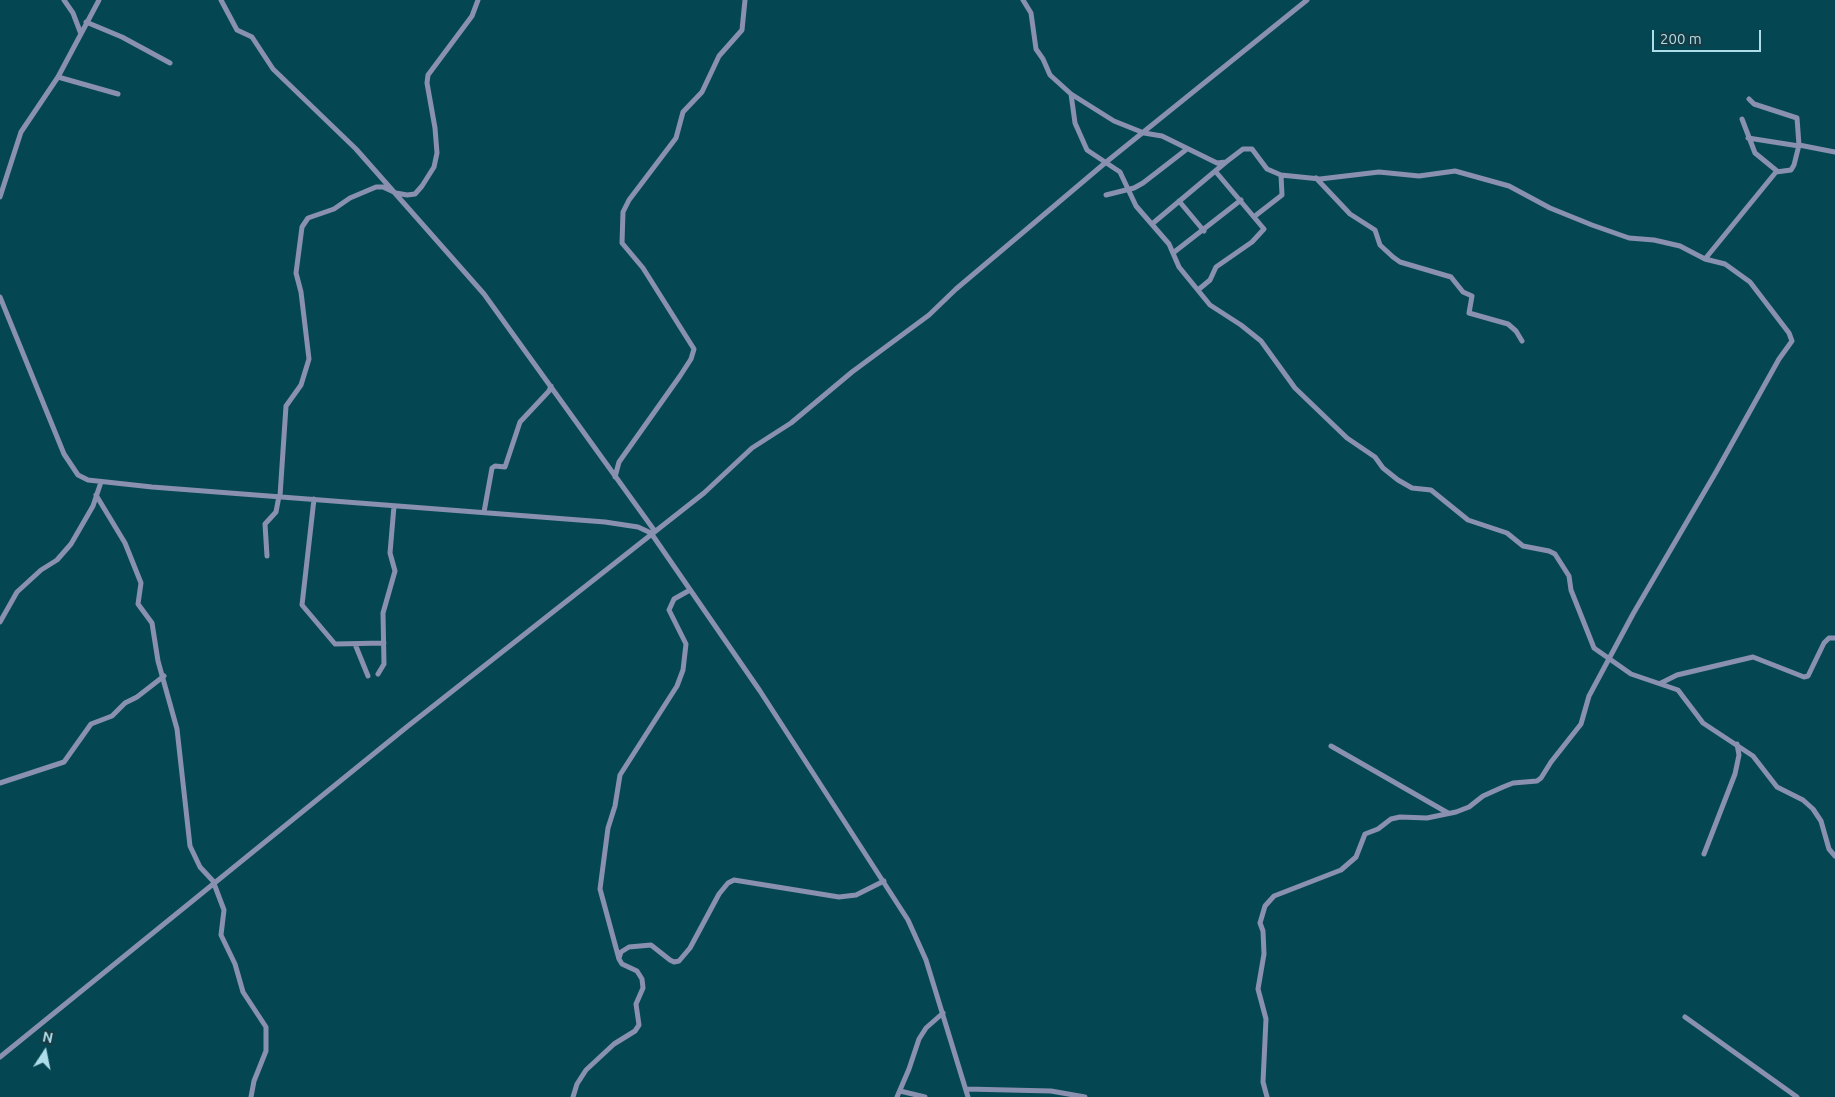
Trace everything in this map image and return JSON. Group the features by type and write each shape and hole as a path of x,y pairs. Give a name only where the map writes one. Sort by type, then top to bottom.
{"street":[{"path":"64,0 74,13 81,34"},
{"path":"0,197 21,132 58,76 99,0"},
{"path":"221,0 237,30 252,37 273,68 331,122 484,294 652,531 690,590 756,684 884,881 918,938 968,1097"},
{"path":"267,556 265,524 276,512 279,496 286,406 301,385 309,359 301,292 296,273 302,227 308,218 334,209 350,198 376,187 383,187 396,193 410,195 418,192 434,167 437,153 435,128 427,83 428,75 472,16 478,0"},
{"path":"615,477 617,465 680,376 691,359 694,349 643,268 622,243 623,212 638,188 676,138 683,112 702,92 719,56 742,30 745,0"},
{"path":"1023,0 1031,13 1036,50 1050,75 1071,94 1108,118 1144,133 1162,136 1214,162 1226,162"},
{"path":"0,1057 652,531 704,493 752,448 791,423 852,372 929,315 956,289 1105,163 1307,0"},
{"path":"86,22 122,37 170,63"},
{"path":"58,76 118,94"},
{"path":"1071,94 1075,123 1085,147 1093,156 1120,172 1136,206 1169,244 1179,267 1210,305 1241,325 1261,341 1295,388 1342,433 1375,457 1383,468 1398,480 1412,488 1435,491 1468,520 1507,533 1523,546 1555,554 1569,576 1571,590 1591,643 1608,660 1631,674 1678,690 1703,723 1737,744 1758,761 1777,787 1803,800 1813,809 1821,821 1825,840 1835,856"},
{"path":"1705,259 1777,172 1793,169 1799,147 1797,118 1752,103 1749,99"},
{"path":"1742,119 1757,157 1777,172"},
{"path":"1748,138 1835,152"},
{"path":"1152,224 1226,162 1243,149 1249,148 1267,169 1281,175 1316,178 1347,177 1379,172 1419,176 1450,172 1461,173 1509,186 1550,208 1629,238 1654,240 1680,246 1705,259 1725,264 1750,282 1789,333 1792,341 1791,346 1779,359 1608,660 1590,696 1581,724 1541,778 1537,781 1513,783 1483,796 1469,807 1448,813 1427,818 1400,817 1391,819 1378,829 1365,834 1356,857 1341,870 1274,896 1265,906 1260,923 1264,935 1264,954 1258,989 1266,1019 1263,1082 1267,1097"},
{"path":"1106,195 1128,190 1143,183 1187,149"},
{"path":"1198,290 1210,280 1216,267 1263,231 1263,226 1216,172"},
{"path":"1255,216 1282,195 1281,175"},
{"path":"1316,178 1350,214 1375,230 1380,245 1400,262 1451,277 1463,292 1472,296 1469,313 1508,324 1516,331 1522,342"},
{"path":"1173,253 1204,231 1241,200"},
{"path":"1179,201 1204,231"},
{"path":"0,297 70,465 78,474 88,480 624,524 652,531"},
{"path":"484,512 492,468 495,466 505,467 520,422 550,391 551,386"},
{"path":"0,622 17,592 41,570 57,560 71,544 101,482"},
{"path":"96,495 122,538 140,583 138,604 151,619 158,661 164,676 177,729 188,839 200,867 212,879 225,912 221,930 222,940 235,964 245,996 262,1019 267,1032 266,1051 254,1080 250,1097"},
{"path":"314,499 302,605 313,615 332,643 339,645 384,643"},
{"path":"378,674 384,664 384,607 395,571 390,553 394,506"},
{"path":"573,1097 577,1084 586,1070 614,1044 635,1031 638,1025 636,1004 643,988 642,979 637,971 622,964 619,959 600,892 608,828 615,806 620,775 680,678 686,644 669,610 674,599 690,590"},
{"path":"1661,683 1677,675 1753,657 1804,677 1810,671 1824,643 1829,638 1835,638"},
{"path":"355,644 368,676"},
{"path":"0,783 64,762 91,724 108,719 125,703 137,697 164,676"},
{"path":"1704,854 1735,774 1739,755 1737,744"},
{"path":"1331,746 1448,813"},
{"path":"619,959 624,949 650,945 670,960 674,962 679,961 690,948 719,894 734,880 839,897 856,895 884,881"},
{"path":"897,1097 922,1033 942,1013"},
{"path":"1685,1017 1797,1097"},
{"path":"966,1089 1009,1092 1051,1091 1084,1097"},
{"path":"900,1091 925,1097"}]}
